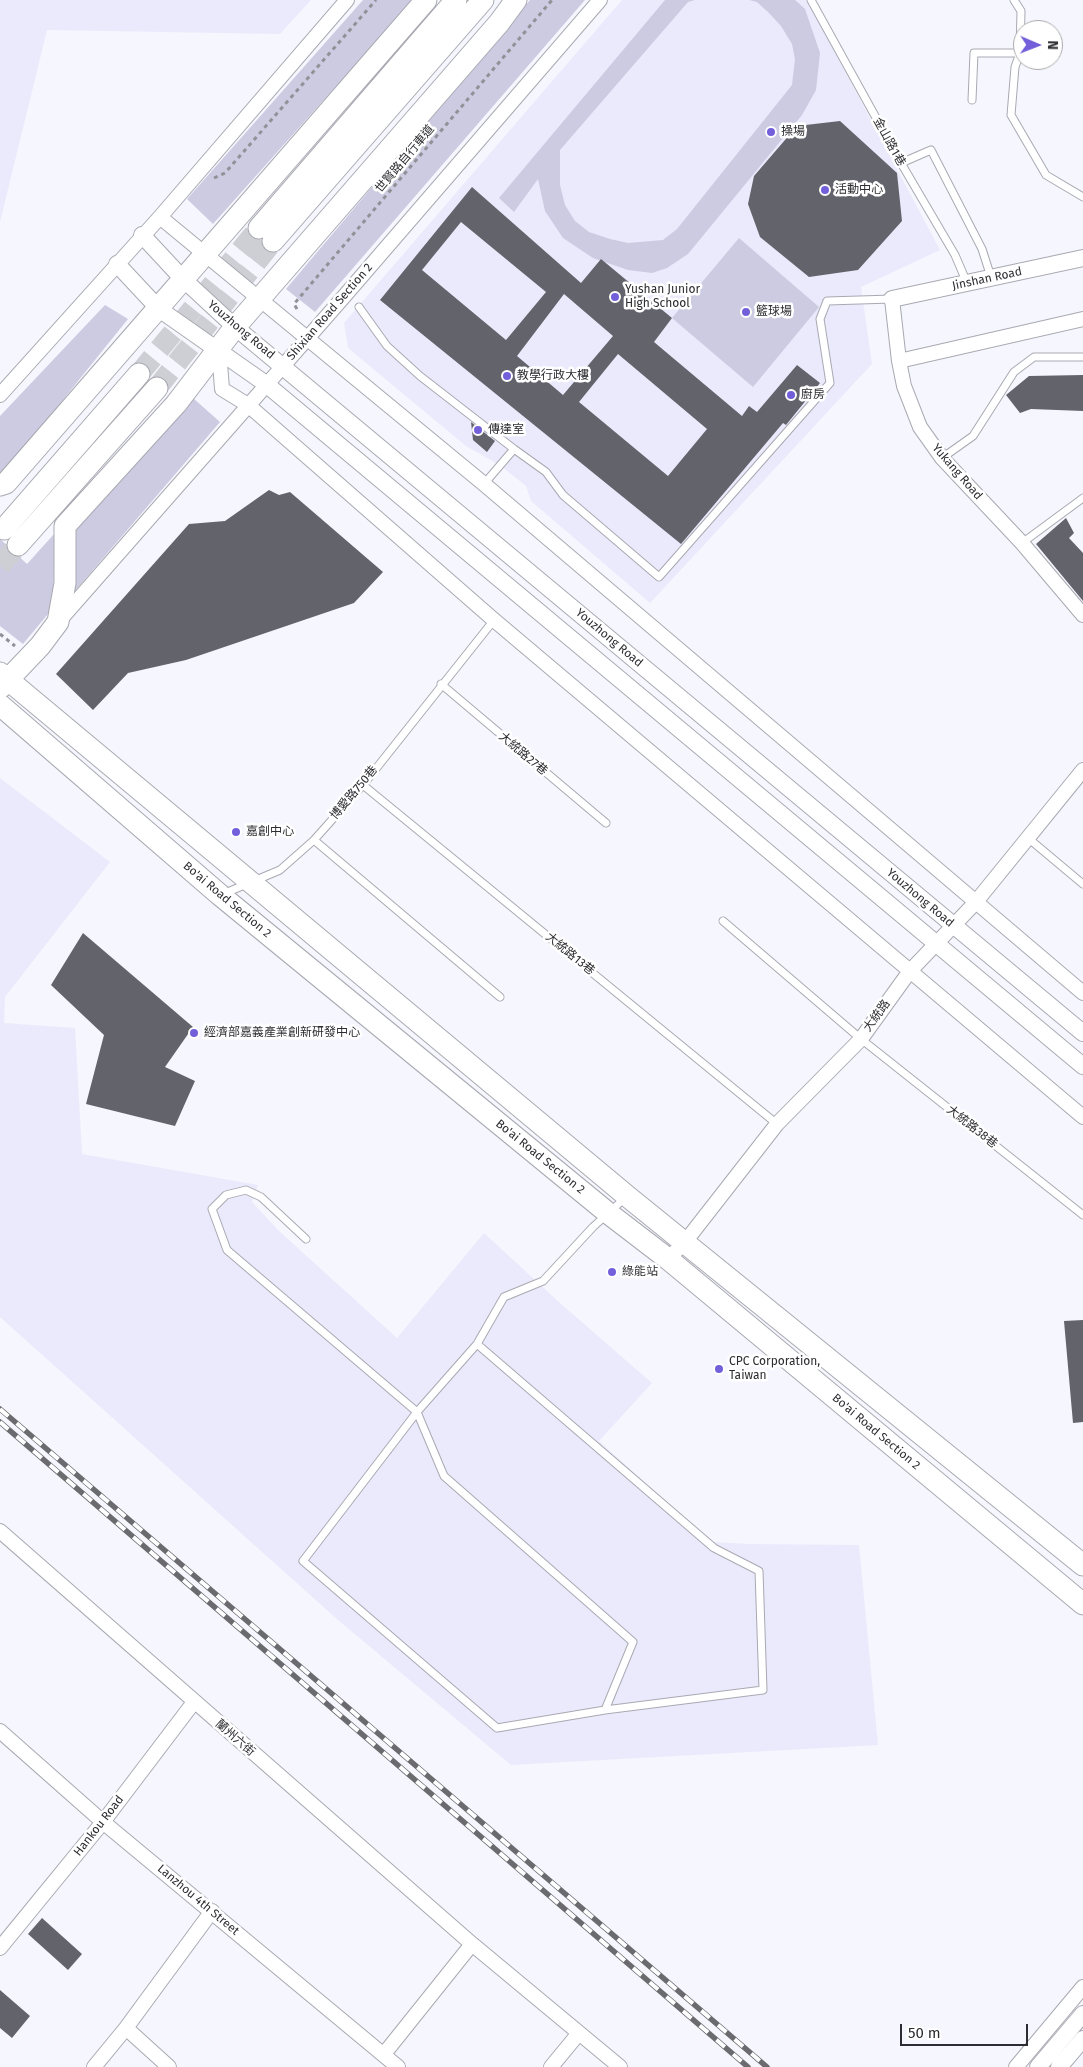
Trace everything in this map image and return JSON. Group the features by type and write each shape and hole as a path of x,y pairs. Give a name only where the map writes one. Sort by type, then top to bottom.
{"main road":[{"path":"3,484 158,309 182,278 426,0"},
{"path":"456,0 266,234 483,0"},
{"path":"3,680 40,646 58,622 65,583 66,526 176,404 235,327 499,23 516,0"},
{"path":"4,529 139,374"},
{"path":"18,545 157,388"},
{"name":"Bo'ai Road Section 2","path":"3,680 627,1196 1083,1565"},
{"name":"Bo'ai Road Section 2","path":"0,705 220,895 608,1213 668,1259 1083,1604"}],"street":[{"path":"0,395 160,217 347,0"},
{"name":"Shixian Road Section 2","path":"58,622 266,384 284,366 600,0"},
{"path":"160,217 259,299 311,335 975,903 1083,993"},
{"name":"Youzhong Road","path":"142,236 182,278 235,327 1083,1033"},
{"name":"Jinshan Road","path":"892,299 1083,258"},
{"name":"Youzhong Road","path":"117,264 158,309 266,384 1083,1066"},
{"name":"Yukang Road","path":"892,299 898,361 904,386 920,427 942,458 1022,543 1083,615"},
{"path":"898,361 1083,319"},
{"path":"219,350 222,389 248,405 494,620 1083,1117"},
{"name":"大統路","path":"668,1259 685,1242 777,1124 861,1039 910,971 975,903 1083,770"},
{"name":"蘭州六街","path":"0,1531 472,1944 620,2067"},
{"name":"Hankou Road","path":"0,1948 103,1822 194,1702"},
{"name":"Lanzhou 4th Street","path":"0,1731 103,1822 398,2067"},
{"path":"94,2067 126,2028 212,1911"},
{"path":"384,2054 472,1944"},
{"path":"1016,2067 1083,1987"},
{"path":"1038,2067 1083,2014"},
{"path":"126,2028 169,2067"},
{"path":"551,2067 579,2033"},
{"path":"1059,2067 1083,2039"}],"lane":[{"name":"金山路1巷","path":"811,0 901,163 955,255 967,283"},
{"path":"1014,0 1021,12 1021,20"},
{"path":"972,100 974,53 1013,53"},
{"path":"1014,70 1011,115 1046,175 1083,197"},
{"path":"901,163 931,150 982,249 991,278"},
{"path":"359,307 387,346 420,376 546,472 563,495 659,577 830,383 820,320 827,301 892,299"},
{"path":"942,458 973,436 1014,372 1034,358 1083,357"},
{"path":"484,484 514,449"},
{"path":"1022,543 1083,498"},
{"name":"博愛路750巷","path":"220,895 280,870 314,840 363,785 441,684 494,620"},
{"name":"大統路27巷","path":"441,684 606,823"},
{"name":"大統路13巷","path":"363,785 777,1124"},
{"path":"1028,838 1083,884"},
{"path":"314,840 500,997"},
{"path":"723,921 861,1039"},
{"name":"大統路38巷","path":"861,1039 1083,1215"},
{"path":"306,1239 261,1197 246,1190 226,1195 212,1209 227,1250 418,1412 444,1476 633,1642 605,1710"},
{"path":"477,1344 714,1548 759,1571 763,1690 605,1710 497,1728 303,1561 418,1412 477,1344 504,1297 543,1281 608,1213 627,1196"}],"path":[{"path":"209,181 225,173 376,0"},
{"name":"世賢路自行車道","path":"311,335 294,304 552,0"}],"shaded area":[{"path":"0,0 311,0 280,34 47,30 0,222"},
{"path":"363,0 413,0 213,224 187,199"},
{"path":"530,0 585,0 315,312 286,289"},
{"name":"Yushan Junior High School","path":"622,0 807,0 940,250 861,287 872,364 650,603 531,501 526,486 501,466 466,446 348,348 344,323"},
{"name":"操場","path":"665,0 695,0 688,2 560,150 560,185 565,205 575,221 589,232 628,243 663,240 677,229 792,85 795,59 792,44 781,26 769,13 757,2 749,0 795,0 805,9 820,53 816,90 802,115 688,254 667,268 652,273 628,270 593,258 563,238 545,211 538,179 514,212 499,198"},
{"name":"籃球場","path":"739,238 819,307 753,387 672,318"},
{"path":"105,305 128,319 0,478 0,416"},
{"path":"193,398 220,422 68,599 72,529"},
{"path":"55,533 53,608 23,644 0,626 0,539 27,564"},
{"path":"0,778 110,862 5,997 4,1023 75,1028 82,1154 258,1185 252,1202 278,1230 397,1338 484,1233 560,1303 652,1383 599,1441 711,1542 859,1545 878,1745 511,1765 338,1620 0,1317"}],"building":[{"name":"活動中心","path":"840,121 897,173 902,221 858,270 809,277 760,237 748,204 754,176 797,126"},
{"name":"教學行政大樓","path":"472,187 581,283 601,259 672,318 654,342 742,416 749,406 757,412 797,365 820,383 786,425 783,423 681,544 380,300","holes":["461,222 546,292 506,340 422,270","564,294 613,336 563,395 517,356","618,354 707,429 668,476 579,402"]},
{"path":"1083,375 1083,411 1031,409 1020,413 1006,395 1029,376"},
{"name":"傳達室","path":"471,422 495,441 487,452 473,440"},
{"path":"269,490 279,495 290,492 383,572 354,603 186,660 128,673 93,710 56,674 189,524 225,521"},
{"path":"1066,518 1074,533 1069,538 1083,553 1083,601 1036,544"},
{"path":"83,933 193,1027 165,1067 195,1081 175,1126 86,1104 104,1035 51,985"},
{"path":"1083,1320 1083,1422 1073,1423 1064,1321"},
{"path":"42,1918 82,1954 68,1970 28,1934"},
{"path":"0,1990 30,2016 12,2038 0,2028"}],"tunnel":[{"path":"139,374 259,228"},
{"path":"157,388 273,241"},
{"path":"0,566 18,545"}],"railway":[{"path":"0,1409 767,2067"},
{"path":"0,1422 748,2067"}],"place":[{"name":"操場","path":"771,132"},
{"name":"活動中心","path":"825,190"},
{"name":"Yushan Junior High School","path":"615,297"},
{"name":"籃球場","path":"746,312"},
{"name":"教學行政大樓","path":"507,376"},
{"name":"廚房","path":"791,395"},
{"name":"傳達室","path":"478,430"},
{"name":"嘉創中心","path":"236,832"},
{"name":"經濟部嘉義產業創新研發中心","path":"194,1033"},
{"name":"綠能站","path":"612,1272"},
{"name":"CPC Corporation, Taiwan","path":"719,1369"}]}
